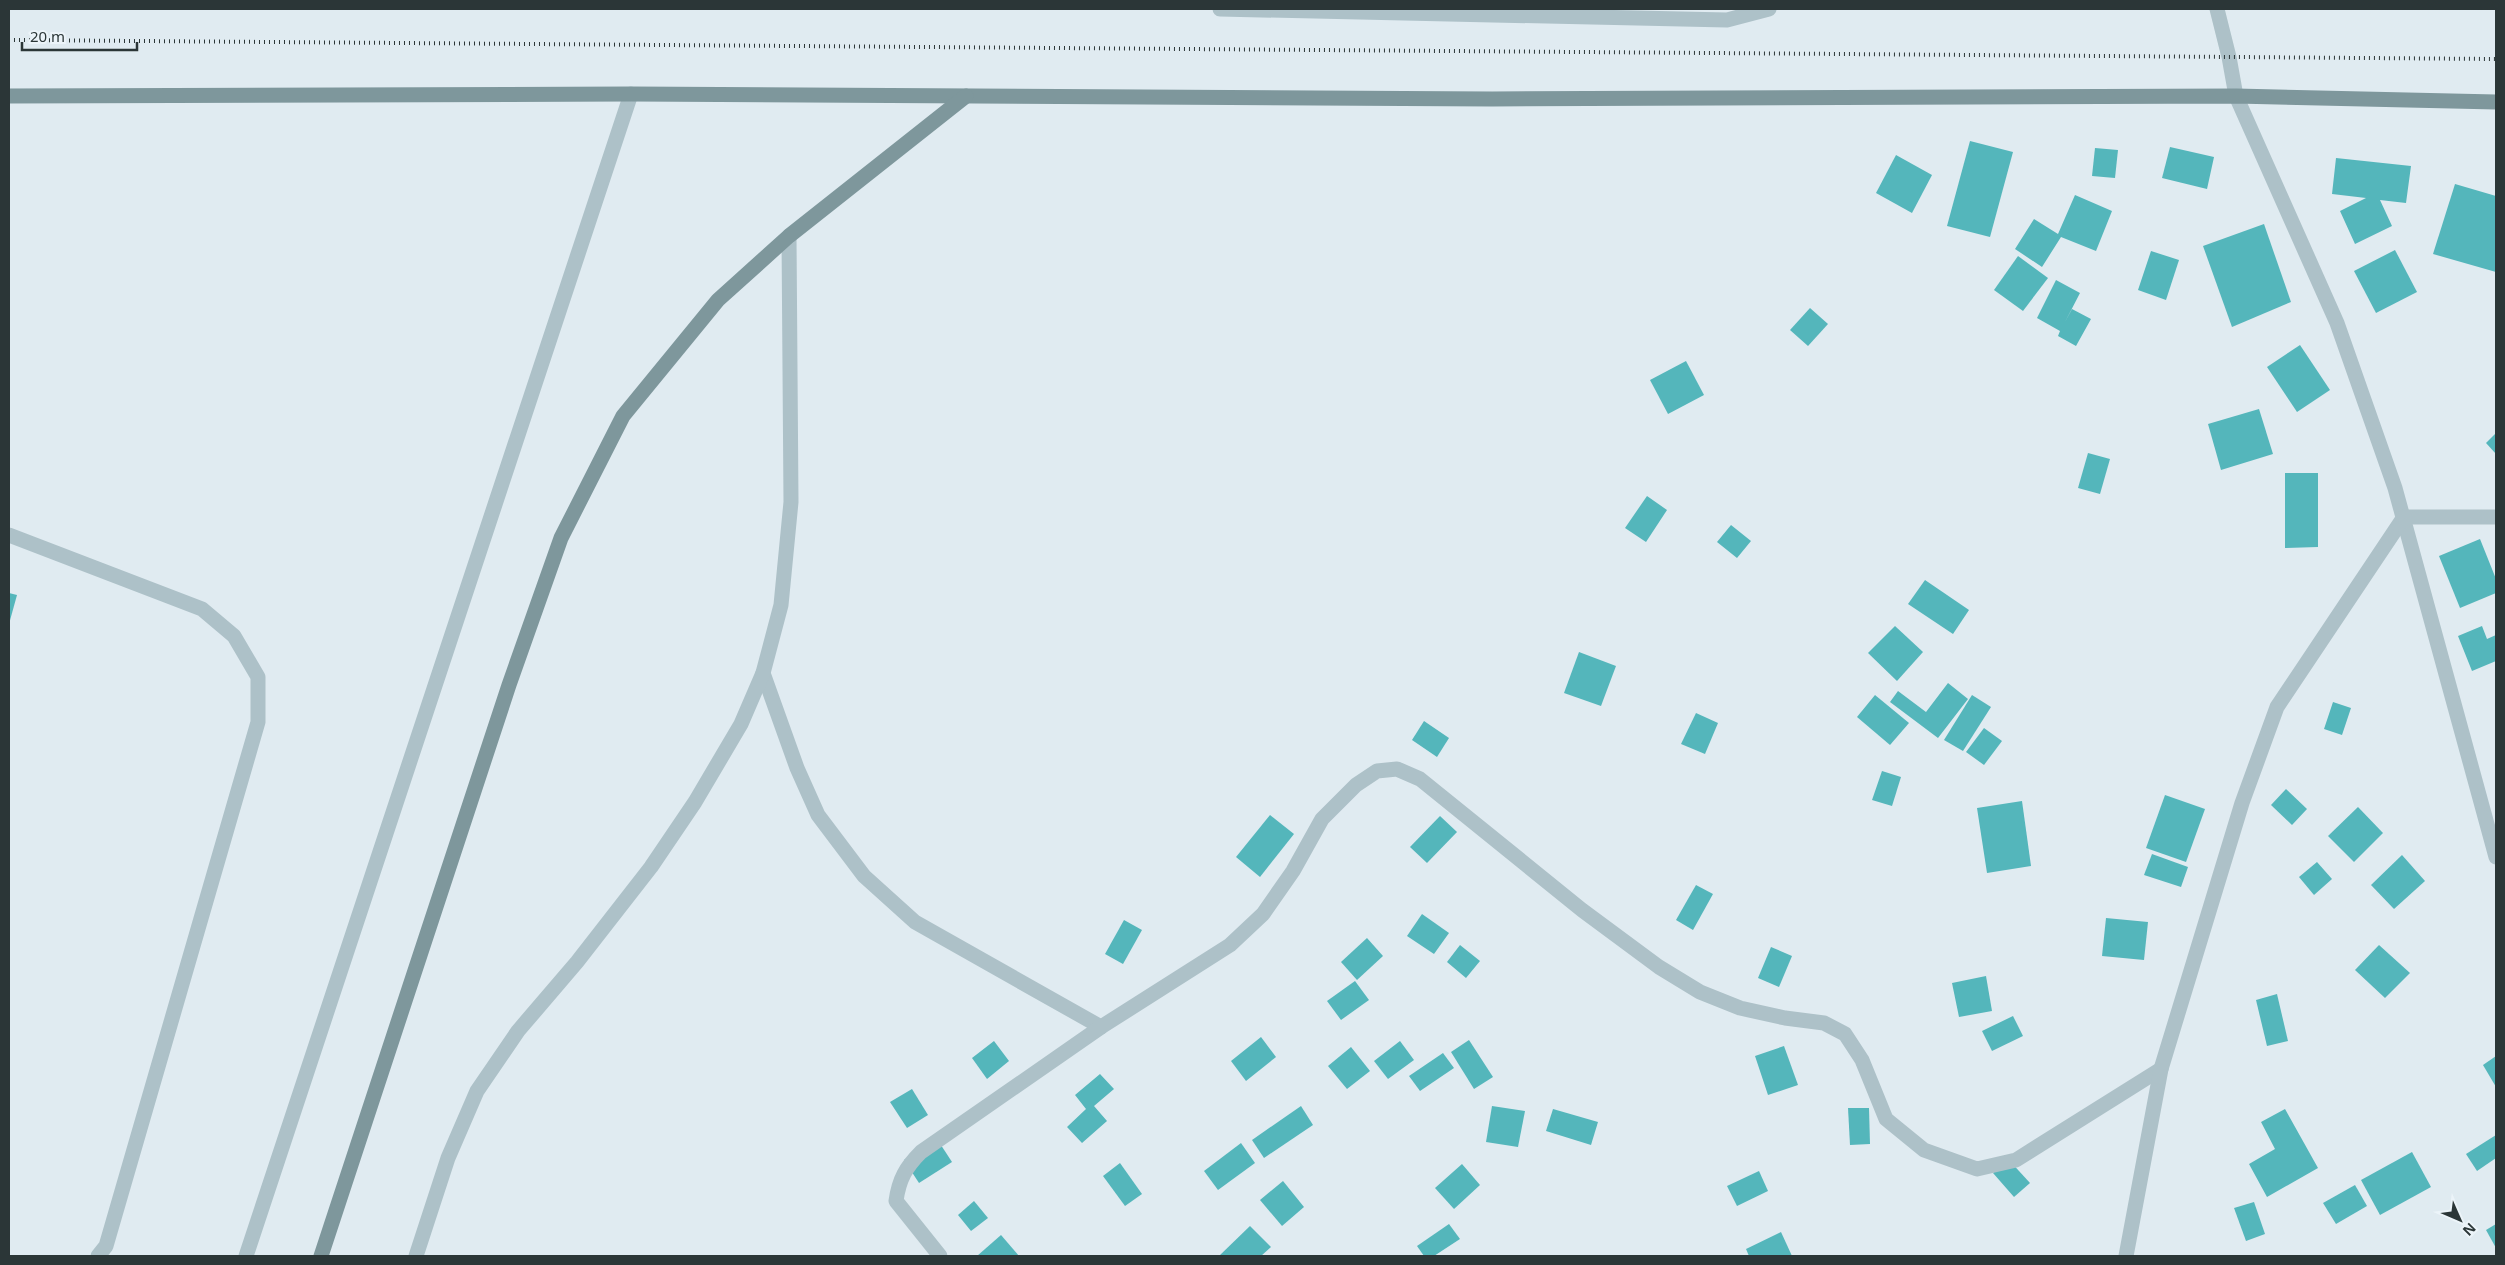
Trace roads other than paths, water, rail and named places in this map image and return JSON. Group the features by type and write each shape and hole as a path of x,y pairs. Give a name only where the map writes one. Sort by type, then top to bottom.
{"street":[{"path":"1220,9 1727,20 1769,9"},
{"path":"2217,9 2236,96 2337,323 2404,517 2496,857"},
{"path":"9,96 631,94 1492,99 2236,96 2496,102"},
{"path":"246,1256 631,94"},
{"path":"321,1256 509,685 561,538 623,416 718,300 789,236 966,96"},
{"path":"416,1256 448,1158 477,1091 518,1032 577,962 656,858 695,802 741,724 763,673 781,605 791,502 789,236"},
{"path":"2404,517 2496,518"},
{"path":"2126,1256 2161,1069 2242,804 2277,707 2404,517"},
{"path":"9,535 202,609 234,636 258,677 258,722 106,1246 98,1256"},
{"path":"763,673 797,768 818,815 864,876 915,922 1101,1027"},
{"path":"940,1256 896,1201 899,1182 907,1166 921,1152 1101,1027 1230,945 1263,914 1293,871 1322,819 1356,785 1377,771 1397,769 1420,780 1582,910 1659,967 1700,992 1740,1008 1786,1018 1824,1023 1845,1034 1862,1060 1886,1119 1924,1150 1977,1169 2016,1160 2161,1069"}],"railway":[{"path":"9,40 2496,59"}]}
